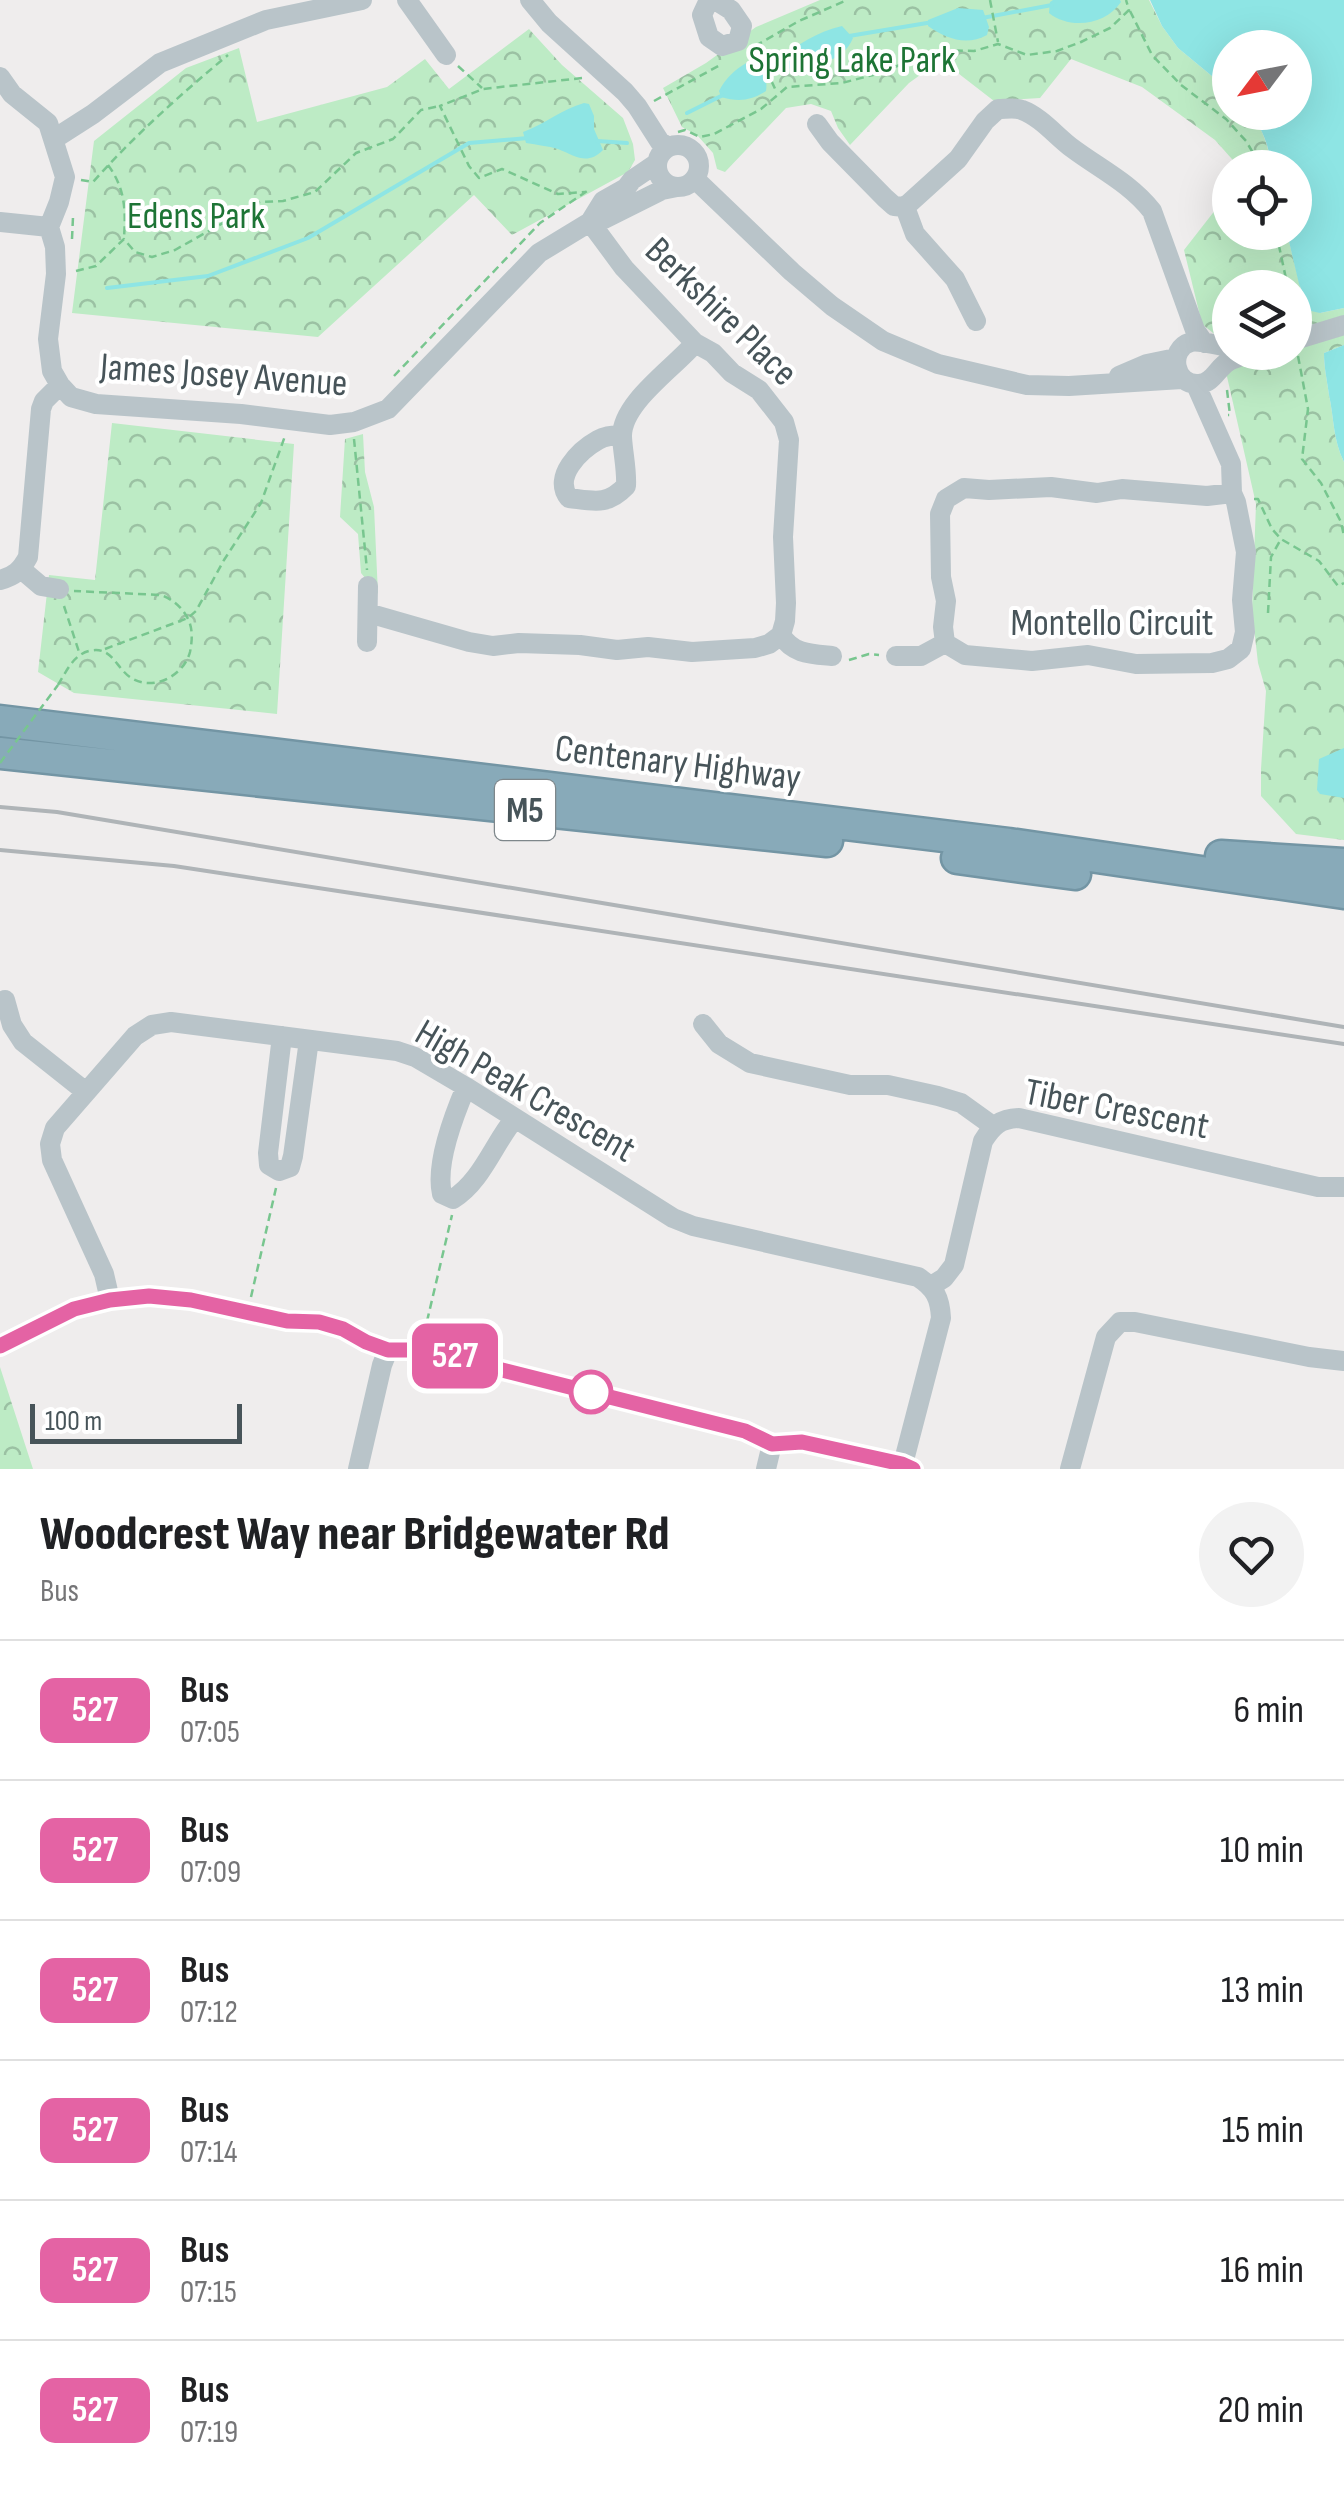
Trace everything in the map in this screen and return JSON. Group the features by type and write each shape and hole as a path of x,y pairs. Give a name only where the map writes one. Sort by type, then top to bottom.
{"highway":[{"name":"Centenary Highway","path":"0,721 1009,844 1344,893"},
{"name":"Centenary Highway","path":"0,753 875,846 1344,910"},
{"path":"1009,844 1029,840 1344,864"}],"street":[{"path":"0,77 12,94 48,123 54,139 160,63 266,20 362,0"},
{"path":"406,0 446,54"},
{"path":"530,0 637,106 666,148"},
{"path":"817,124 885,198 894,206 905,207 958,160 998,109 1020,108 1140,195 1152,211 1195,330 1212,343"},
{"name":"James Josey Avenue","path":"54,139 65,177 50,227 56,247 56,274 48,357 60,386 71,397 96,404 330,424 354,422 388,409 539,253 590,222 686,183"},
{"path":"666,148 682,146 694,153 699,166 686,183"},
{"path":"666,148 660,178 665,182 686,183 832,306 883,341 938,364 1027,385 1068,386 1212,367"},
{"name":"James Josey Avenue","path":"590,222 604,200 626,188 666,148"},
{"path":"905,207 915,234 955,279 976,321"},
{"path":"0,222 50,227"},
{"name":"Berkshire Place","path":"590,222 624,268 695,343 759,390 784,422 788,440 786,603 781,635"},
{"path":"1173,271 1199,371"},
{"path":"1312,337 1338,326"},
{"path":"1199,371 1191,342 1212,345"},
{"path":"622,435 626,416 636,402 695,343"},
{"path":"1199,371 1212,361"},
{"name":"Montello Circuit","path":"1199,371 1220,418 1224,449"},
{"name":"Montello Circuit","path":"945,643 966,656 1032,661 1088,656 1136,664 1212,663 1241,650 1245,632 1242,600 1246,552 1231,464 1199,371"},
{"path":"0,580 21,569 28,557 41,409 60,386"},
{"path":"896,656 921,656 945,643 940,514 946,499 964,488 1051,487 1096,492 1122,489 1234,498"},
{"path":"21,569 40,586 58,589"},
{"path":"367,642 368,586"},
{"path":"368,614 493,646 519,643 692,652 755,648 770,644 781,635 795,651 832,656"},
{"path":"5,1000 12,1025 23,1042 86,1092"},
{"name":"High Peak Crescent","path":"110,1300 104,1274 52,1160 50,1144 56,1128 135,1036 152,1025 171,1022 397,1051 415,1057 673,1218 693,1226 918,1277 931,1286"},
{"path":"703,1024 719,1044 750,1063 850,1085 888,1085 938,1096 961,1103 992,1126"},
{"path":"282,1036 268,1153 269,1165 280,1172 290,1167 293,1156 310,1040"},
{"path":"466,1087 438,1178 442,1194 454,1199 467,1190 515,1118"},
{"name":"Tiber Crescent","path":"931,1286 954,1265 983,1141 992,1126 1005,1118 1019,1118 1318,1187 1344,1188"},
{"path":"0,1346 74,1309 110,1300 149,1296 191,1300 287,1321 319,1322 388,1350 449,1354 745,1431 772,1444 802,1442 908,1466 941,1318 940,1300 931,1286"},
{"path":"1070,1469 1106,1337 1120,1322 1344,1361"},
{"path":"0,1338 26,1334"},
{"path":"358,1469 388,1350"},
{"path":"766,1469 772,1444"}],"path":[{"path":"744,49 847,0"},
{"path":"990,0 998,44"},
{"path":"1126,0 1152,55 1181,85 1226,119 1251,150"},
{"path":"666,148 685,130 700,137 714,134 761,109 787,87 842,83 940,50 974,51 998,44 1028,55 1057,51 1110,28 1129,10"},
{"path":"76,180 93,182 168,104 228,55 232,34"},
{"path":"754,46 778,94"},
{"path":"446,54 483,89"},
{"path":"654,101 732,57"},
{"path":"108,165 122,189 124,239 135,252 152,257 175,250 260,202 315,192 356,153 394,139 420,110 483,89 584,78 572,68"},
{"path":"440,106 469,166 480,178 502,169 558,194 586,192"},
{"path":"389,382 540,222 592,188"},
{"path":"72,244 73,208"},
{"path":"69,271 96,266 124,239"},
{"path":"1301,370 1308,409 1302,459 1321,484 1344,536"},
{"path":"1199,371 1230,415 1220,418"},
{"path":"101,650 188,618 196,611 261,503 290,420"},
{"path":"354,422 368,586"},
{"path":"1234,498 1258,498 1281,539 1318,560 1338,586 1344,582"},
{"path":"1268,613 1271,558 1281,539"},
{"path":"0,764 74,659 101,650 108,652 133,679 148,683 170,678 182,670 188,658 192,630 181,607 161,595 58,589 80,655"},
{"path":"832,656 852,660 869,654 896,656"},
{"path":"248,1312 280,1172"},
{"path":"422,1350 454,1199"}],"green space":[{"name":"Spring Lake Park","path":"820,0 1149,0 1178,48 1212,76 1212,130 1260,130 1268,150 1224,150 1142,87 1071,59 1040,98 994,101 941,60 909,83 850,145 831,111 811,104 786,108 725,172 717,169 713,153 697,135 682,127 663,88 756,27"},
{"name":"Edens Park","path":"529,29 562,65 623,118 635,160 628,172 512,235 474,195 318,337 72,313 94,141 186,68 239,48 257,122 387,87 425,59 449,89"},
{"path":"1212,214 1212,250 1291,250 1296,270 1212,270 1212,332 1202,324 1184,250"},
{"path":"1312,306 1320,313 1344,308 1344,345 1324,353 1336,437 1344,462 1344,840 1296,834 1261,796 1266,691 1258,663 1252,610 1256,504 1226,370 1312,370"},
{"path":"112,423 294,444 277,714 74,693 38,672 49,575 95,580"},
{"path":"363,434 365,472 374,507 378,594 361,573 358,534 340,517 345,439"},
{"path":"0,1367 33,1469 0,1469"}],"water":[{"path":"1053,0 1121,2 1106,16 1077,23 1049,13"},
{"path":"1150,0 1344,0 1344,308 1312,311 1312,270 1296,270 1291,250 1312,250 1312,150 1268,150 1261,130 1312,130 1312,30 1212,30 1212,76 1178,48"},
{"path":"958,8 983,10 989,27 987,35 957,40 928,26 928,20"},
{"path":"842,26 853,38 841,54 813,66 783,69 779,60 793,49"},
{"path":"748,62 754,62 762,71 766,91 744,100 721,97 719,91 725,82"},
{"path":"589,104 594,116 594,129 603,150 597,155 581,158 526,143 523,132"},
{"path":"1344,345 1344,462 1336,437 1324,353"},
{"path":"1344,748 1344,798 1320,794 1319,759"}],"waterway":[{"path":"982,18 1052,5"},
{"path":"849,36 933,22"},
{"path":"763,76 785,64"},
{"path":"687,113 723,95"},
{"path":"107,288 208,276 308,238 469,143 528,138"},
{"path":"597,141 627,143"}],"railway":[{"path":"0,807 57,812 1344,1027"},
{"path":"0,850 174,866 1344,1044"}],"bus line":[{"name":"527","path":"0,1346 74,1309 110,1300 149,1296 191,1300 287,1321 319,1322 388,1350 449,1354 745,1431 772,1444 802,1442 913,1469"}]}
